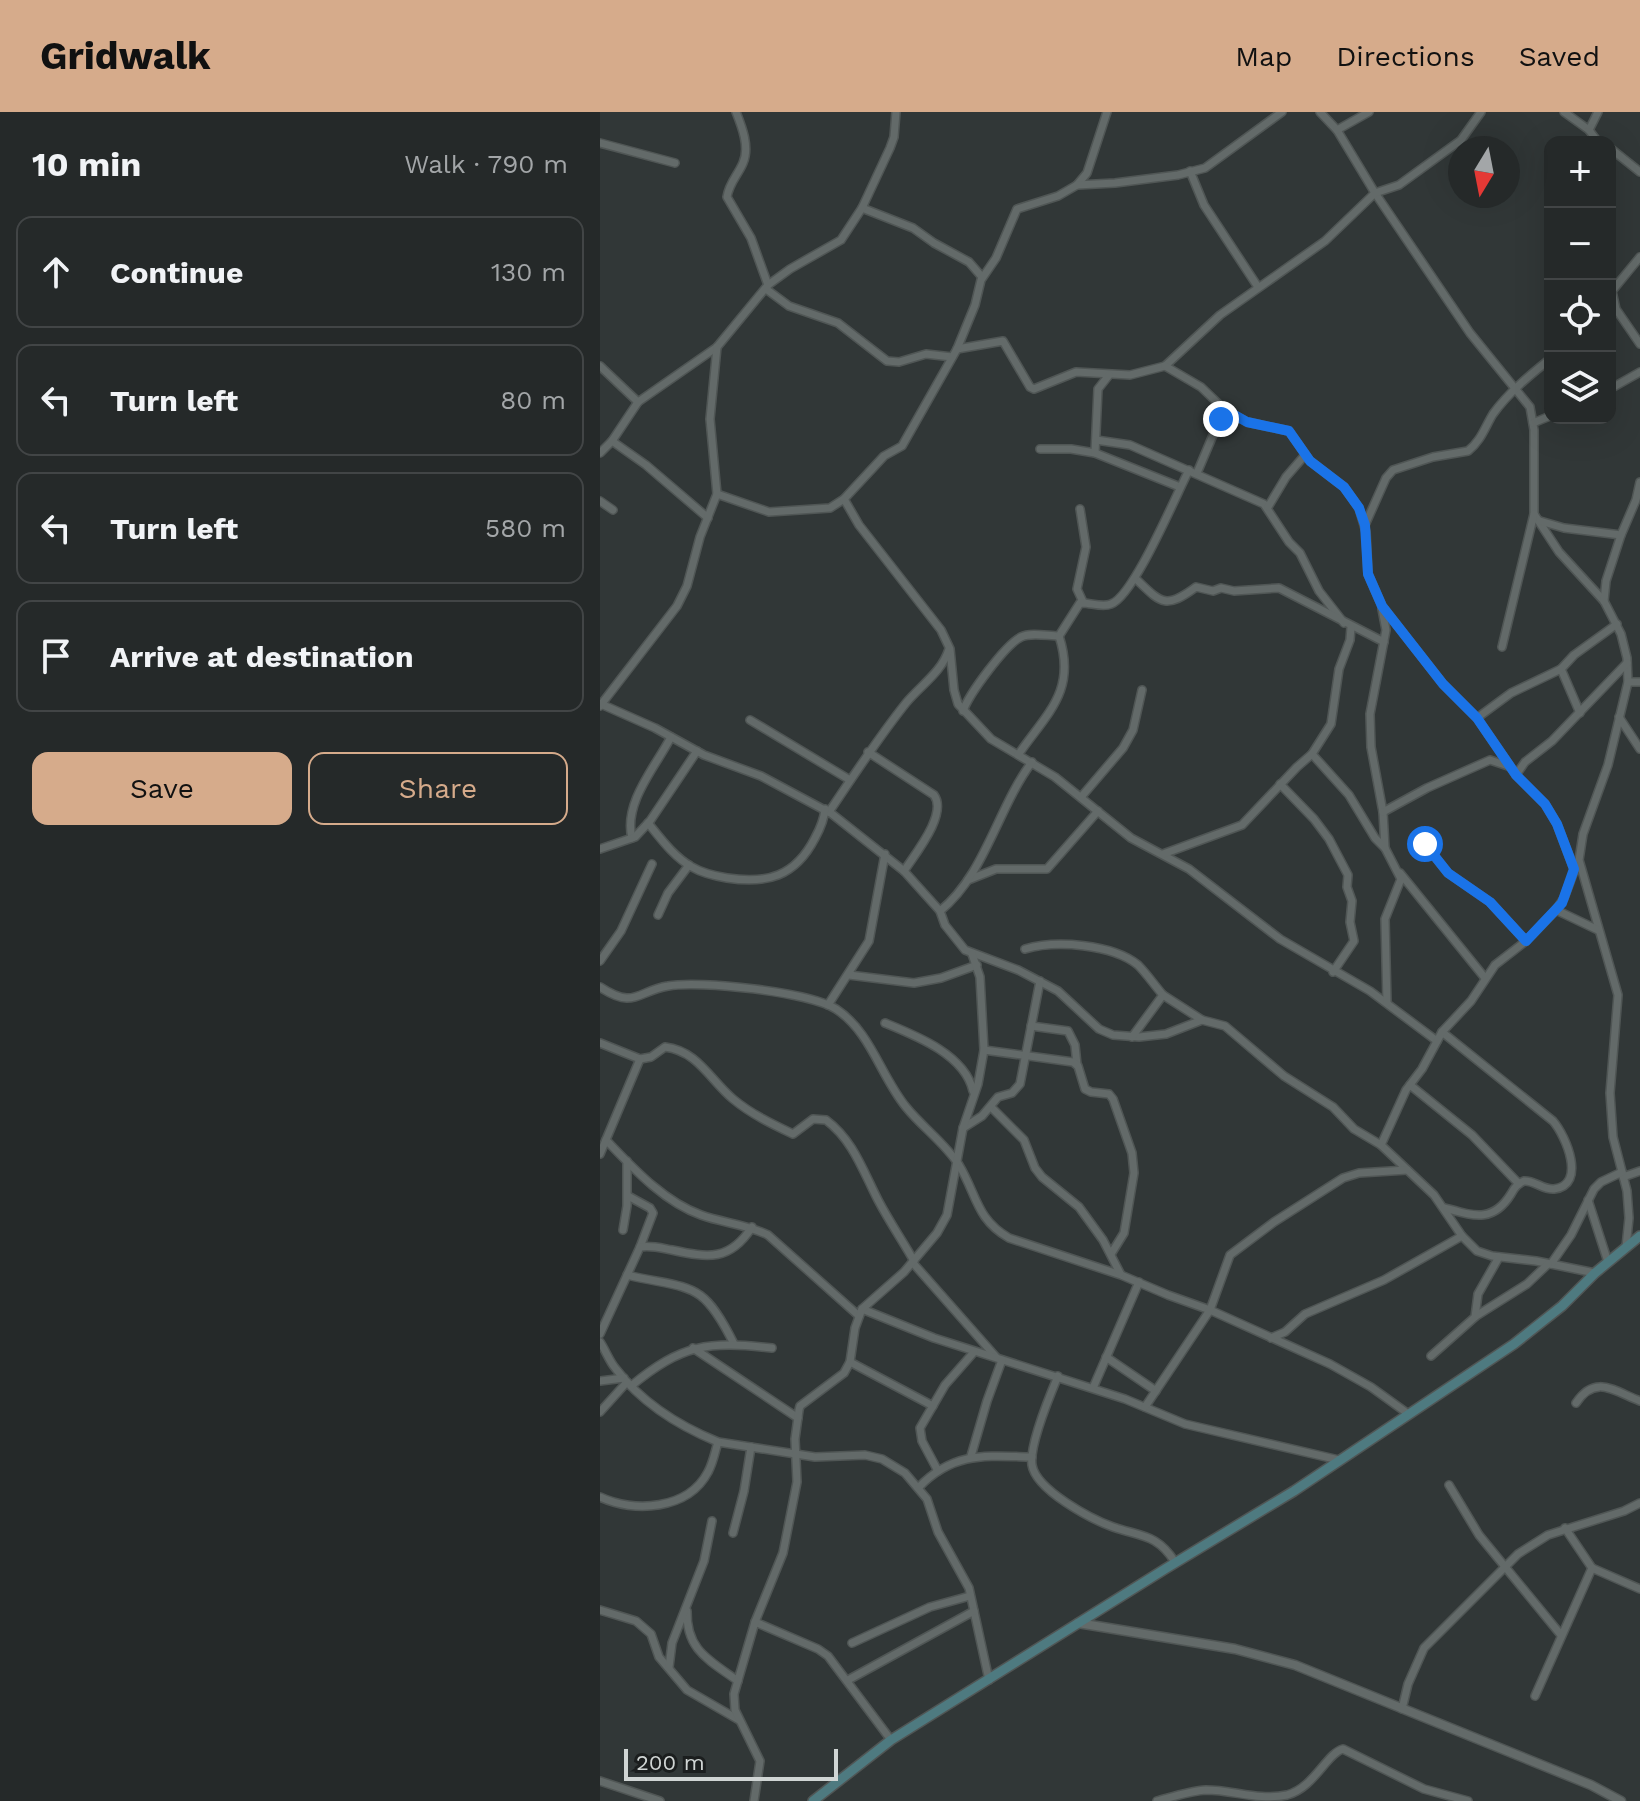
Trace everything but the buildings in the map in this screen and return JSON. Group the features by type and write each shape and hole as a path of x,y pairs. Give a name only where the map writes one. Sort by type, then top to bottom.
{"main road":[{"path":"813,1801 891,1740 1294,1491 1407,1413 1444,1392 1533,1331 1595,1273 1635,1243"}],"street":[{"path":"736,112 746,150 727,197 751,238 767,287 789,306 838,323 887,361 899,362 926,354 952,357"},
{"path":"600,453 612,441 638,402 717,347 767,287 801,262 834,246 849,229 862,208 894,137 896,112"},
{"path":"717,494 769,512 822,510 844,499 879,460 907,441 957,349 975,305 982,277 996,258 1017,209 1058,196 1077,185 1087,173 1107,112"},
{"path":"1077,185 1115,183 1205,168 1282,112"},
{"path":"1320,112 1337,130 1375,193 1477,342 1530,407 1536,517 1502,647"},
{"path":"1337,130 1369,112"},
{"path":"957,349 1003,341 1033,388 1076,372 1142,374 1165,366 1220,315 1325,241 1375,193 1399,185 1461,140 1481,112"},
{"path":"1564,112 1594,136"},
{"path":"1589,130 1598,112"},
{"path":"600,143 675,163"},
{"path":"1616,153 1640,172"},
{"path":"1190,171 1204,205 1258,287"},
{"path":"862,208 913,228 969,262 982,277"},
{"path":"1616,283 1640,257"},
{"path":"1616,309 1640,344"},
{"path":"717,347 710,419 717,494 693,556 687,586 677,606 600,705 697,751 761,776 827,811 904,871 940,911 955,938 972,954 977,965 984,1050 963,1128 947,1215 913,1262 861,1313 850,1362 838,1378 800,1406 797,1482 783,1553 755,1622 733,1703 760,1761 754,1801"},
{"path":"1365,525 1386,478 1393,470 1433,457 1468,451 1487,428 1493,414 1544,364"},
{"path":"600,366 638,402"},
{"path":"1165,366 1201,387 1224,409 1247,422 1289,431 1305,455 1344,487 1359,508 1365,525 1368,574 1382,606 1386,630 1370,722 1385,848"},
{"path":"1616,386 1640,372"},
{"path":"1095,453 1098,389 1109,375"},
{"path":"963,711 984,676 1018,639 1028,635 1059,636 1073,611 1083,602 1110,605 1135,578 1180,487 1193,472 1224,409"},
{"path":"1533,423 1544,418"},
{"path":"1096,440 1130,445 1268,507 1289,542 1300,553 1319,591 1348,625 1350,640 1339,669 1331,724 1312,754 1239,827 1163,854"},
{"path":"612,441 646,465 708,518"},
{"path":"1040,449 1095,453 1180,487"},
{"path":"1268,507 1279,486 1305,455"},
{"path":"1604,601 1604,589 1640,482"},
{"path":"844,499 859,525 941,630 949,647 954,690 963,711 991,739 1032,762 1082,796 1131,838 1205,880 1280,939 1387,1003 1437,1041"},
{"path":"600,501 613,510"},
{"path":"1080,509 1086,547 1077,589 1083,602"},
{"path":"1633,510 1640,518"},
{"path":"1536,517 1552,526 1621,535"},
{"path":"1381,1145 1410,1085 1442,1032 1471,1001 1495,965 1526,941 1564,898 1579,860 1583,834 1604,776 1628,682 1627,663 1617,624 1604,601 1559,552 1536,517"},
{"path":"1135,578 1154,596 1166,601 1180,600 1196,587 1213,591 1221,588 1234,591 1279,588 1384,642"},
{"path":"1382,606 1443,684 1477,718 1516,775 1551,813 1574,869"},
{"path":"1477,718 1511,693 1561,669 1580,650 1617,624"},
{"path":"1018,755 1058,700 1065,670 1059,636"},
{"path":"648,823 689,865 712,875 749,881 775,878 787,871 811,846 827,811 908,700 942,664 949,647"},
{"path":"1516,775 1525,762 1552,741 1627,663"},
{"path":"1561,669 1580,713"},
{"path":"1628,682 1640,682"},
{"path":"1082,796 1123,748 1133,730 1142,690"},
{"path":"1619,717 1640,749"},
{"path":"750,720 850,780"},
{"path":"632,838 633,808 671,737"},
{"path":"600,849 632,838 648,823 697,751"},
{"path":"868,752 934,795 938,801 939,808 933,823 904,871"},
{"path":"1312,754 1349,795 1398,872 1485,978"},
{"path":"1383,812 1490,760 1510,767"},
{"path":"940,911 955,898 966,881 1032,762"},
{"path":"1280,784 1329,839 1348,875 1354,941 1333,972"},
{"path":"966,881 996,869 1047,869 1098,811"},
{"path":"1425,844 1448,873 1490,902 1526,941"},
{"path":"828,1005 869,941 885,854"},
{"path":"1579,860 1618,995 1610,1093 1613,1137 1635,1243"},
{"path":"600,961 621,931 652,864"},
{"path":"658,915 668,893 689,865"},
{"path":"1387,1003 1385,919 1400,884 1398,872"},
{"path":"1556,910 1598,930"},
{"path":"1025,949 1060,945 1100,949 1135,963 1163,995 1202,1020 1225,1026 1284,1076 1333,1107 1354,1129 1381,1145 1445,1208 1462,1236 1477,1251 1595,1273"},
{"path":"972,954 1009,966 1040,981 1074,1003 1099,1029 1113,1035 1166,1034 1202,1020"},
{"path":"849,975 914,983 941,978 977,965"},
{"path":"963,1128 991,1107 998,1097 1016,1089 1022,1079 1040,981"},
{"path":"600,987 611,994 628,998 669,985 753,989 828,1005 852,1021 864,1036 899,1097 958,1164 981,1213 995,1230 1009,1238 1121,1275 1210,1310 1330,1364 1371,1387 1407,1413"},
{"path":"1132,1037 1163,995"},
{"path":"885,1023 927,1041 962,1067 974,1093"},
{"path":"1031,1026 1068,1031 1075,1045 1077,1065 1085,1089 1109,1094 1113,1099 1134,1173 1124,1233 1111,1254"},
{"path":"1442,1032 1553,1121 1565,1137 1572,1168 1569,1181 1554,1189 1527,1181 1519,1184 1495,1212 1475,1216 1445,1208"},
{"path":"600,1043 640,1059 651,1057 665,1047 685,1054 708,1070 726,1093 740,1104 793,1134 813,1119 826,1120 841,1134 858,1158 878,1201 913,1262 1000,1359"},
{"path":"984,1050 1077,1065"},
{"path":"600,1154 640,1059"},
{"path":"1410,1085 1472,1135 1519,1184"},
{"path":"991,1107 1018,1133 1042,1177 1079,1207 1111,1254 1121,1275"},
{"path":"606,1140 670,1200 713,1219 752,1227 768,1235 861,1313 974,1352 1058,1376 1185,1424 1339,1460"},
{"path":"623,1230 628,1196 627,1161"},
{"path":"1145,1407 1210,1310 1230,1255 1274,1222 1349,1175 1408,1170"},
{"path":"1431,1356 1475,1317 1527,1284 1549,1264 1571,1235 1588,1200 1601,1182 1640,1171"},
{"path":"600,1334 653,1213 650,1208 628,1196"},
{"path":"1588,1200 1608,1262"},
{"path":"640,1247 655,1246 692,1254 717,1255 738,1247 752,1227"},
{"path":"1271,1338 1285,1332 1305,1314 1384,1280 1462,1236"},
{"path":"1475,1317 1478,1294 1499,1257"},
{"path":"627,1275 681,1286 700,1294 720,1316 734,1344"},
{"path":"1093,1388 1139,1282"},
{"path":"600,1342 628,1382 673,1421 718,1442 815,1457 865,1455 895,1466 919,1487 927,1499 938,1532 960,1571 974,1611 989,1680"},
{"path":"600,1412 628,1382 693,1348 734,1344 772,1348"},
{"path":"693,1348 798,1418"},
{"path":"938,1471 919,1432 945,1385 974,1352"},
{"path":"1106,1357 1156,1391"},
{"path":"971,1456 1000,1359"},
{"path":"850,1362 933,1406"},
{"path":"1058,1376 1032,1457 1034,1471 1054,1496 1111,1526 1152,1537 1175,1562"},
{"path":"600,1381 628,1382"},
{"path":"1576,1403 1586,1390 1594,1386 1611,1389 1640,1401"},
{"path":"600,1497 631,1508 646,1508 687,1494 708,1474 718,1442"},
{"path":"733,1533 751,1447"},
{"path":"919,1487 938,1471 971,1456 1032,1457"},
{"path":"1449,1485 1479,1535 1561,1635"},
{"path":"1402,1709 1408,1684 1424,1648 1505,1567 1532,1544 1565,1528 1624,1511 1640,1503"},
{"path":"669,1668 672,1643 704,1561 712,1521"},
{"path":"1565,1528 1592,1568 1640,1589"},
{"path":"1535,1696 1592,1568"},
{"path":"852,1643 930,1607 970,1596"},
{"path":"688,1605 688,1630 692,1642 738,1681"},
{"path":"600,1610 636,1621 647,1630 659,1657 691,1693 712,1702 741,1722"},
{"path":"848,1680 974,1611"},
{"path":"755,1622 828,1656 891,1740"},
{"path":"1078,1623 1272,1658 1591,1785 1621,1801"},
{"path":"1157,1801 1207,1790 1244,1799 1285,1796 1316,1777 1336,1751 1343,1749 1424,1789 1468,1801"},
{"path":"600,1781 660,1801"}],"route":[{"path":"1221,419 1224,409 1247,422 1289,431 1310,461 1344,487 1364,520 1368,574 1382,606 1443,684 1477,718 1516,775 1545,804 1557,824 1574,869 1562,903 1526,941 1490,902 1448,873 1425,844"}]}
